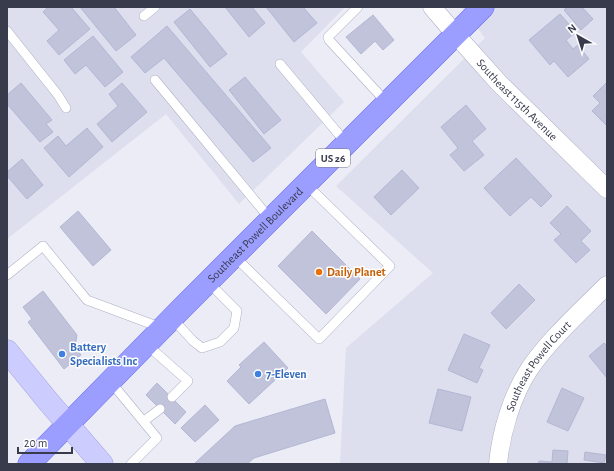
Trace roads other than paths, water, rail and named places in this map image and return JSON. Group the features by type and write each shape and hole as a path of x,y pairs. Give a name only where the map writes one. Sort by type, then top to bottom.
{"main road":[{"name":"Southeast Powell Boulevard","path":"28,464 483,7"},
{"path":"7,351 102,464"}],"street":[{"name":"Southeast 115th Avenue","path":"432,7 499,83 607,189"},
{"name":"Southeast Powell Court","path":"498,464 499,449 510,408 529,370 541,353 607,285"}],"lane":[{"path":"144,16 155,7"},
{"path":"358,7 328,36 329,40 388,104"},
{"path":"7,31 58,95 66,108"},
{"path":"280,64 347,144"},
{"path":"155,80 271,220"},
{"path":"234,256 319,339 390,266 307,184"},
{"path":"7,275 42,246 87,300 168,323 202,348 220,342 234,328 237,311 208,282"},
{"path":"146,344 188,381 172,397"},
{"path":"110,381 157,438 130,464"},
{"path":"144,421 160,409"}],"place":[{"name":"Daily Planet","path":"319,272"},
{"name":"Battery Specialists Inc","path":"62,354"},
{"name":"7-Eleven","path":"258,374"}]}
